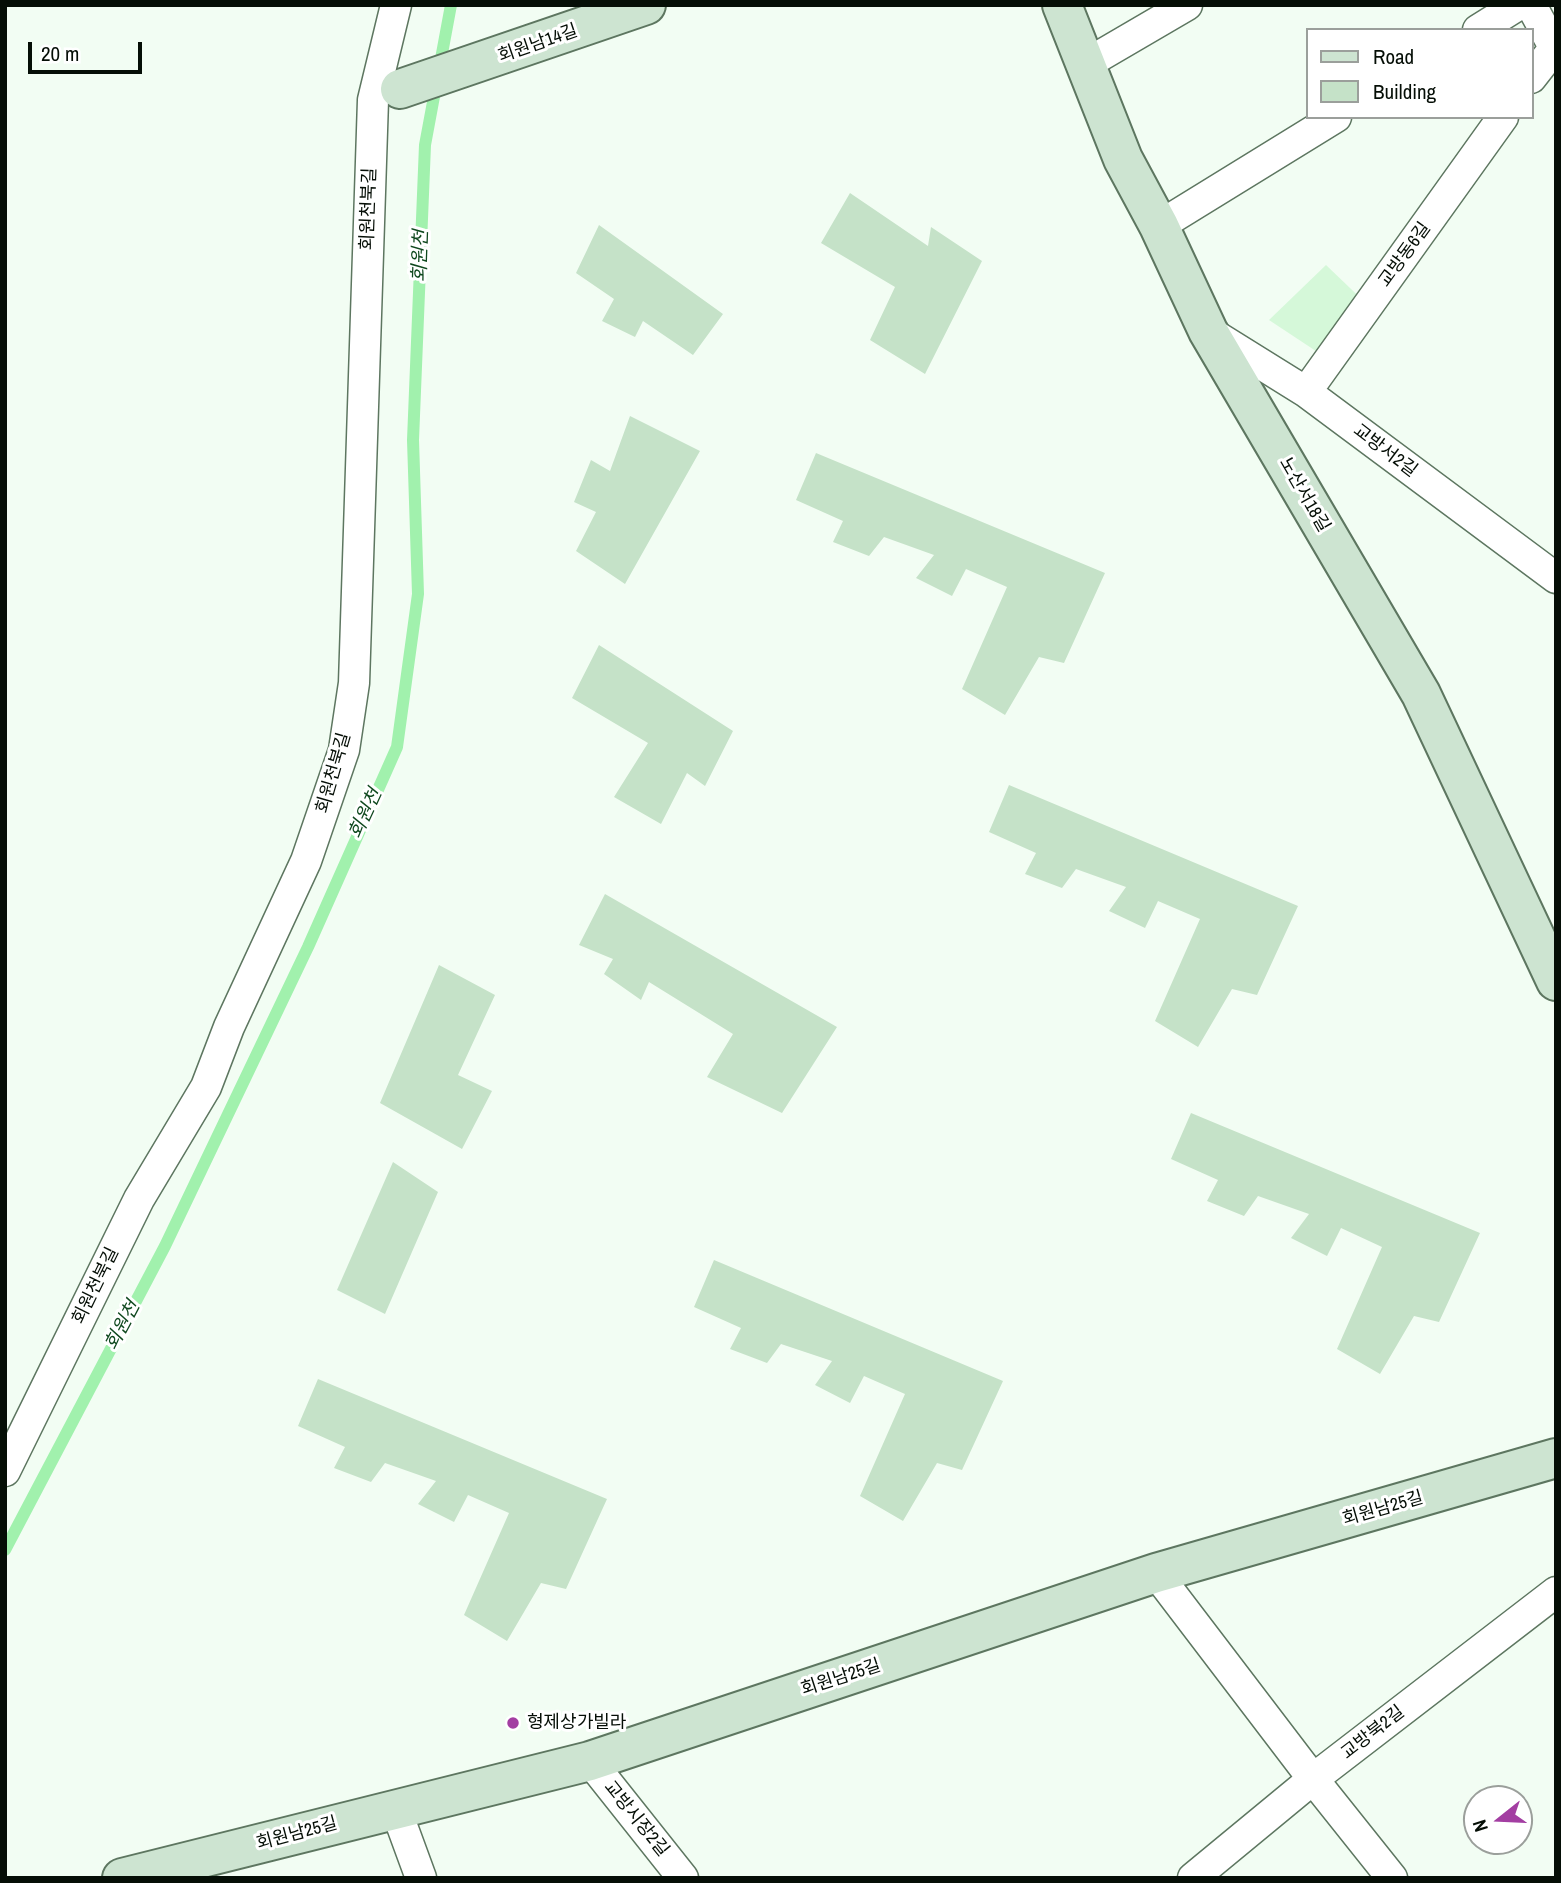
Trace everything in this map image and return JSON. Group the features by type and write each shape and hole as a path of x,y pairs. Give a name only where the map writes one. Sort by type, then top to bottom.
{"main road":[{"name":"회원남14길","path":"400,89 468,68 646,5"},
{"name":"노산서18길","path":"1062,5 1123,159 1159,226 1208,331 1421,694 1556,981"},
{"name":"회원남25길","path":"122,1878 187,1871 395,1807 590,1761 1156,1573 1556,1458"}],"street":[{"name":"회원천북길","path":"5,1471 139,1199 206,1087 229,1027 306,861 344,750 354,683 373,100 396,5"},
{"path":"1086,64 1187,5"},
{"path":"1481,28 1518,5"},
{"path":"1531,5 1555,46 1533,75"},
{"path":"1159,226 1333,119"},
{"name":"교방동6길","path":"1306,392 1502,119"},
{"name":"교방서2길","path":"1208,331 1306,392 1556,578"},
{"path":"1156,1573 1313,1780 1392,1878"},
{"name":"교방북2길","path":"1193,1878 1313,1780 1556,1592"},
{"name":"교방시장2길","path":"590,1761 683,1878"},
{"path":"395,1807 421,1878"}],"shaded area":[{"path":"1326,265 1374,311 1337,365 1269,320"}],"building":[{"path":"850,193 928,246 931,227 982,261 925,374 870,340 895,287 821,243"},
{"path":"599,225 723,314 693,355 643,321 635,337 602,321 614,299 576,273"},
{"path":"630,416 700,451 625,584 576,551 596,512 574,502 591,460 610,471"},
{"path":"816,453 1105,573 1064,663 1039,657 1005,715 962,689 1007,587 966,569 952,596 916,578 934,555 884,537 869,556 833,542 843,521 796,500"},
{"path":"599,645 733,731 705,786 687,773 661,824 614,797 648,743 572,698"},
{"path":"1009,785 1298,906 1257,995 1232,989 1198,1047 1155,1021 1200,919 1158,901 1145,928 1109,911 1126,887 1076,869 1062,888 1025,874 1036,853 989,832"},
{"path":"605,894 837,1027 782,1113 707,1077 733,1034 649,982 641,1000 604,974 613,959 579,945"},
{"path":"439,965 495,995 458,1075 492,1091 462,1149 380,1103"},
{"path":"1191,1113 1480,1233 1439,1322 1414,1316 1380,1374 1337,1349 1382,1247 1341,1228 1327,1256 1291,1238 1309,1214 1258,1196 1244,1216 1207,1201 1218,1180 1171,1159"},
{"path":"393,1162 438,1192 385,1314 337,1290"},
{"path":"714,1260 1003,1381 962,1470 937,1463 903,1521 860,1496 905,1394 864,1376 850,1403 815,1385 832,1361 781,1344 767,1363 730,1349 741,1328 694,1307"},
{"path":"318,1379 607,1499 566,1589 541,1583 507,1641 464,1615 509,1513 468,1495 454,1522 418,1504 436,1481 385,1463 371,1482 334,1468 345,1447 298,1426"}],"waterway":[{"name":"회원천","path":"5,1550 165,1246 308,947 397,747 418,594 413,440 425,145 451,5"}],"place":[{"name":"형제상가빌라","path":"513,1723"}]}
